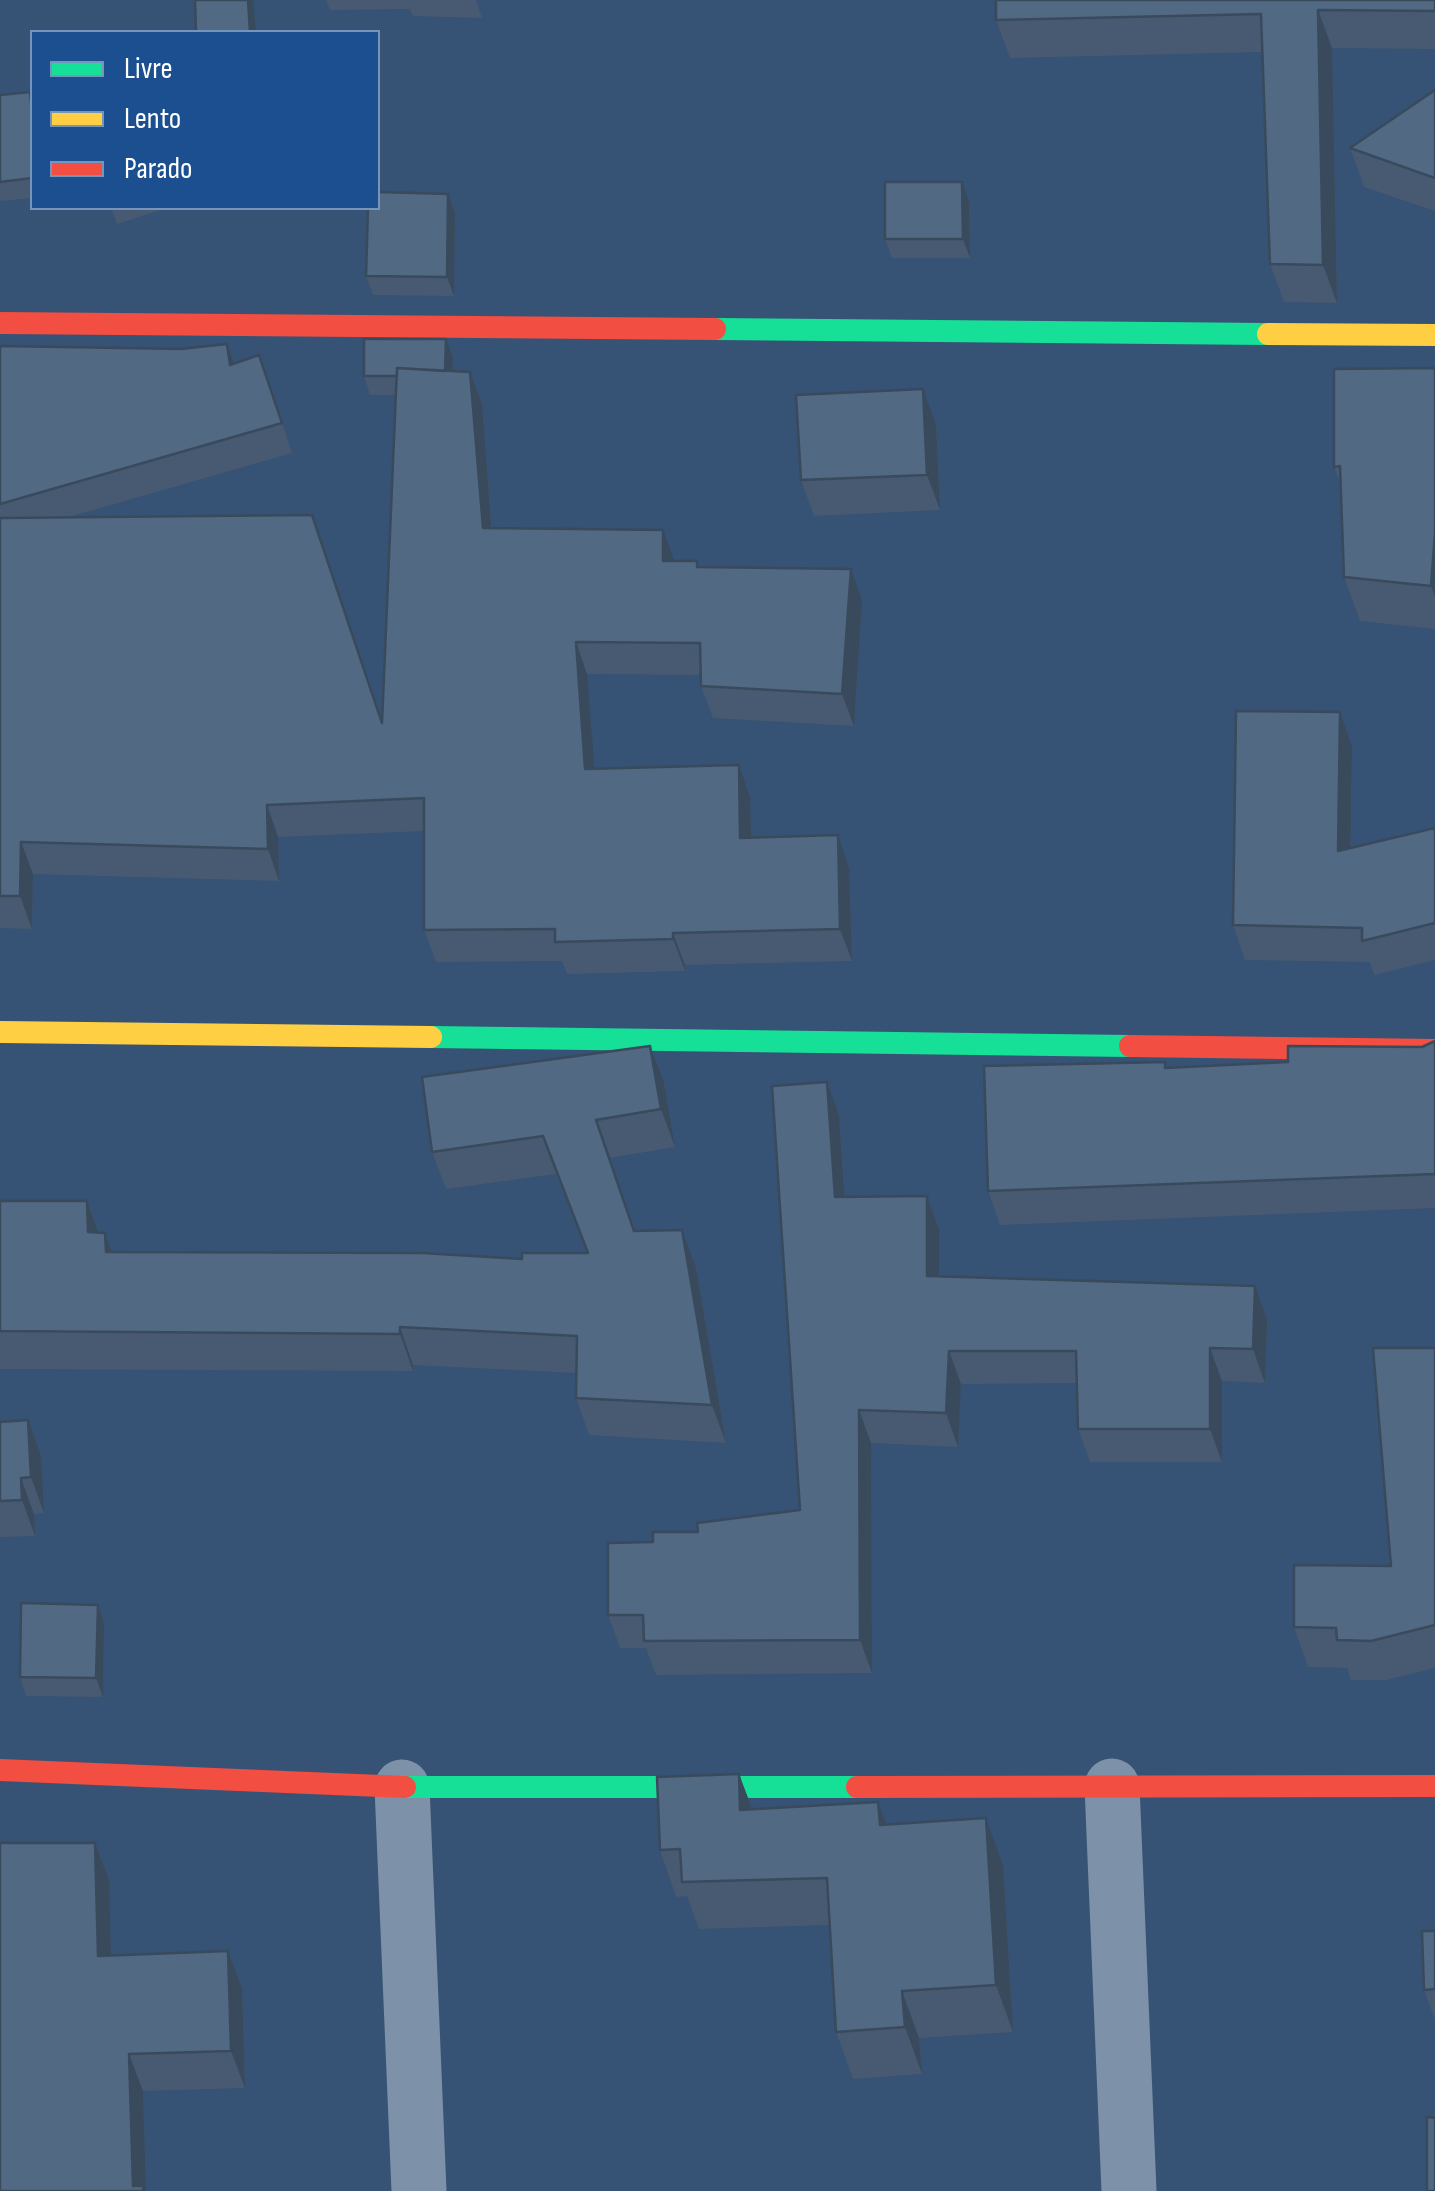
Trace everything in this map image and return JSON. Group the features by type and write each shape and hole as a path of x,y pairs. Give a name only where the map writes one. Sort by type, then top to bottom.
{"street":[{"path":"0,323 1435,335"},
{"path":"0,1032 1435,1050"},
{"path":"0,1770 402,1788 1435,1786"},
{"path":"1112,1786 1129,2191"},
{"path":"402,1788 419,2191"}],"building":[{"path":"195,0 248,0 250,30 196,30"},
{"path":"996,0 1435,0 1435,11 1318,10 1323,265 1270,264 1261,14 996,20"},
{"path":"1435,90 1435,178 1350,148"},
{"path":"30,92 30,178 0,182 0,95"},
{"path":"885,182 962,182 963,239 885,239"},
{"path":"380,192 448,194 447,277 366,276 368,210 380,210"},
{"path":"364,339 446,339 445,371 397,368 397,376 364,376"},
{"path":"227,344 230,365 259,355 282,423 0,504 0,346 181,349"},
{"path":"397,368 470,372 483,528 663,530 663,561 697,561 697,567 851,569 842,694 701,686 700,643 576,642 585,769 739,765 740,838 838,835 840,929 673,933 673,939 555,942 555,929 424,930 424,798 267,805 268,849 21,842 20,896 0,896 0,518 312,515 382,723"},
{"path":"1435,368 1435,533 1431,586 1344,577 1340,466 1334,467 1334,369"},
{"path":"923,389 927,475 801,480 796,395"},
{"path":"1236,711 1340,712 1338,851 1435,828 1435,923 1362,941 1362,928 1233,925"},
{"path":"1435,1041 1435,1174 988,1191 984,1066 1165,1062 1165,1068 1288,1062 1288,1046 1422,1047"},
{"path":"650,1046 661,1109 596,1120 634,1231 682,1230 712,1405 576,1398 577,1336 400,1327 400,1334 0,1331 0,1201 87,1201 88,1232 105,1233 106,1252 422,1253 522,1259 522,1253 588,1253 543,1136 432,1152 422,1077"},
{"path":"827,1082 835,1197 927,1196 927,1276 1255,1286 1253,1349 1210,1348 1210,1429 1078,1429 1076,1351 949,1351 946,1413 859,1410 860,1640 644,1641 643,1615 608,1615 608,1543 653,1542 653,1532 698,1532 697,1523 800,1510 772,1086"},
{"path":"1373,1348 1435,1348 1435,1625 1371,1641 1337,1640 1336,1628 1294,1627 1294,1565 1391,1566"},
{"path":"28,1420 31,1477 21,1478 22,1500 0,1501 0,1422"},
{"path":"21,1603 98,1605 96,1678 20,1677"},
{"path":"739,1774 740,1810 878,1802 880,1825 986,1818 996,1985 902,1991 905,2027 836,2032 827,1878 682,1882 680,1849 660,1850 657,1777"},
{"path":"0,1843 95,1843 98,1956 228,1951 231,2051 129,2054 133,2186 143,2186 143,2191 0,2191"},
{"path":"1422,1931 1435,1931 1435,1989 1424,1990"},
{"path":"1427,2117 1435,2118 1435,2191 1427,2191"}],"traffic: fast":[{"path":"715,329 1268,334"},
{"path":"431,1037 1130,1046"},
{"path":"405,1787 857,1787"}],"traffic: slow":[{"path":"1268,334 1435,335"},
{"path":"0,1032 431,1037"}],"traffic: jam":[{"path":"0,323 715,329"},
{"path":"1130,1046 1435,1050"},
{"path":"0,1770 405,1787"},
{"path":"857,1787 1435,1786"}]}
